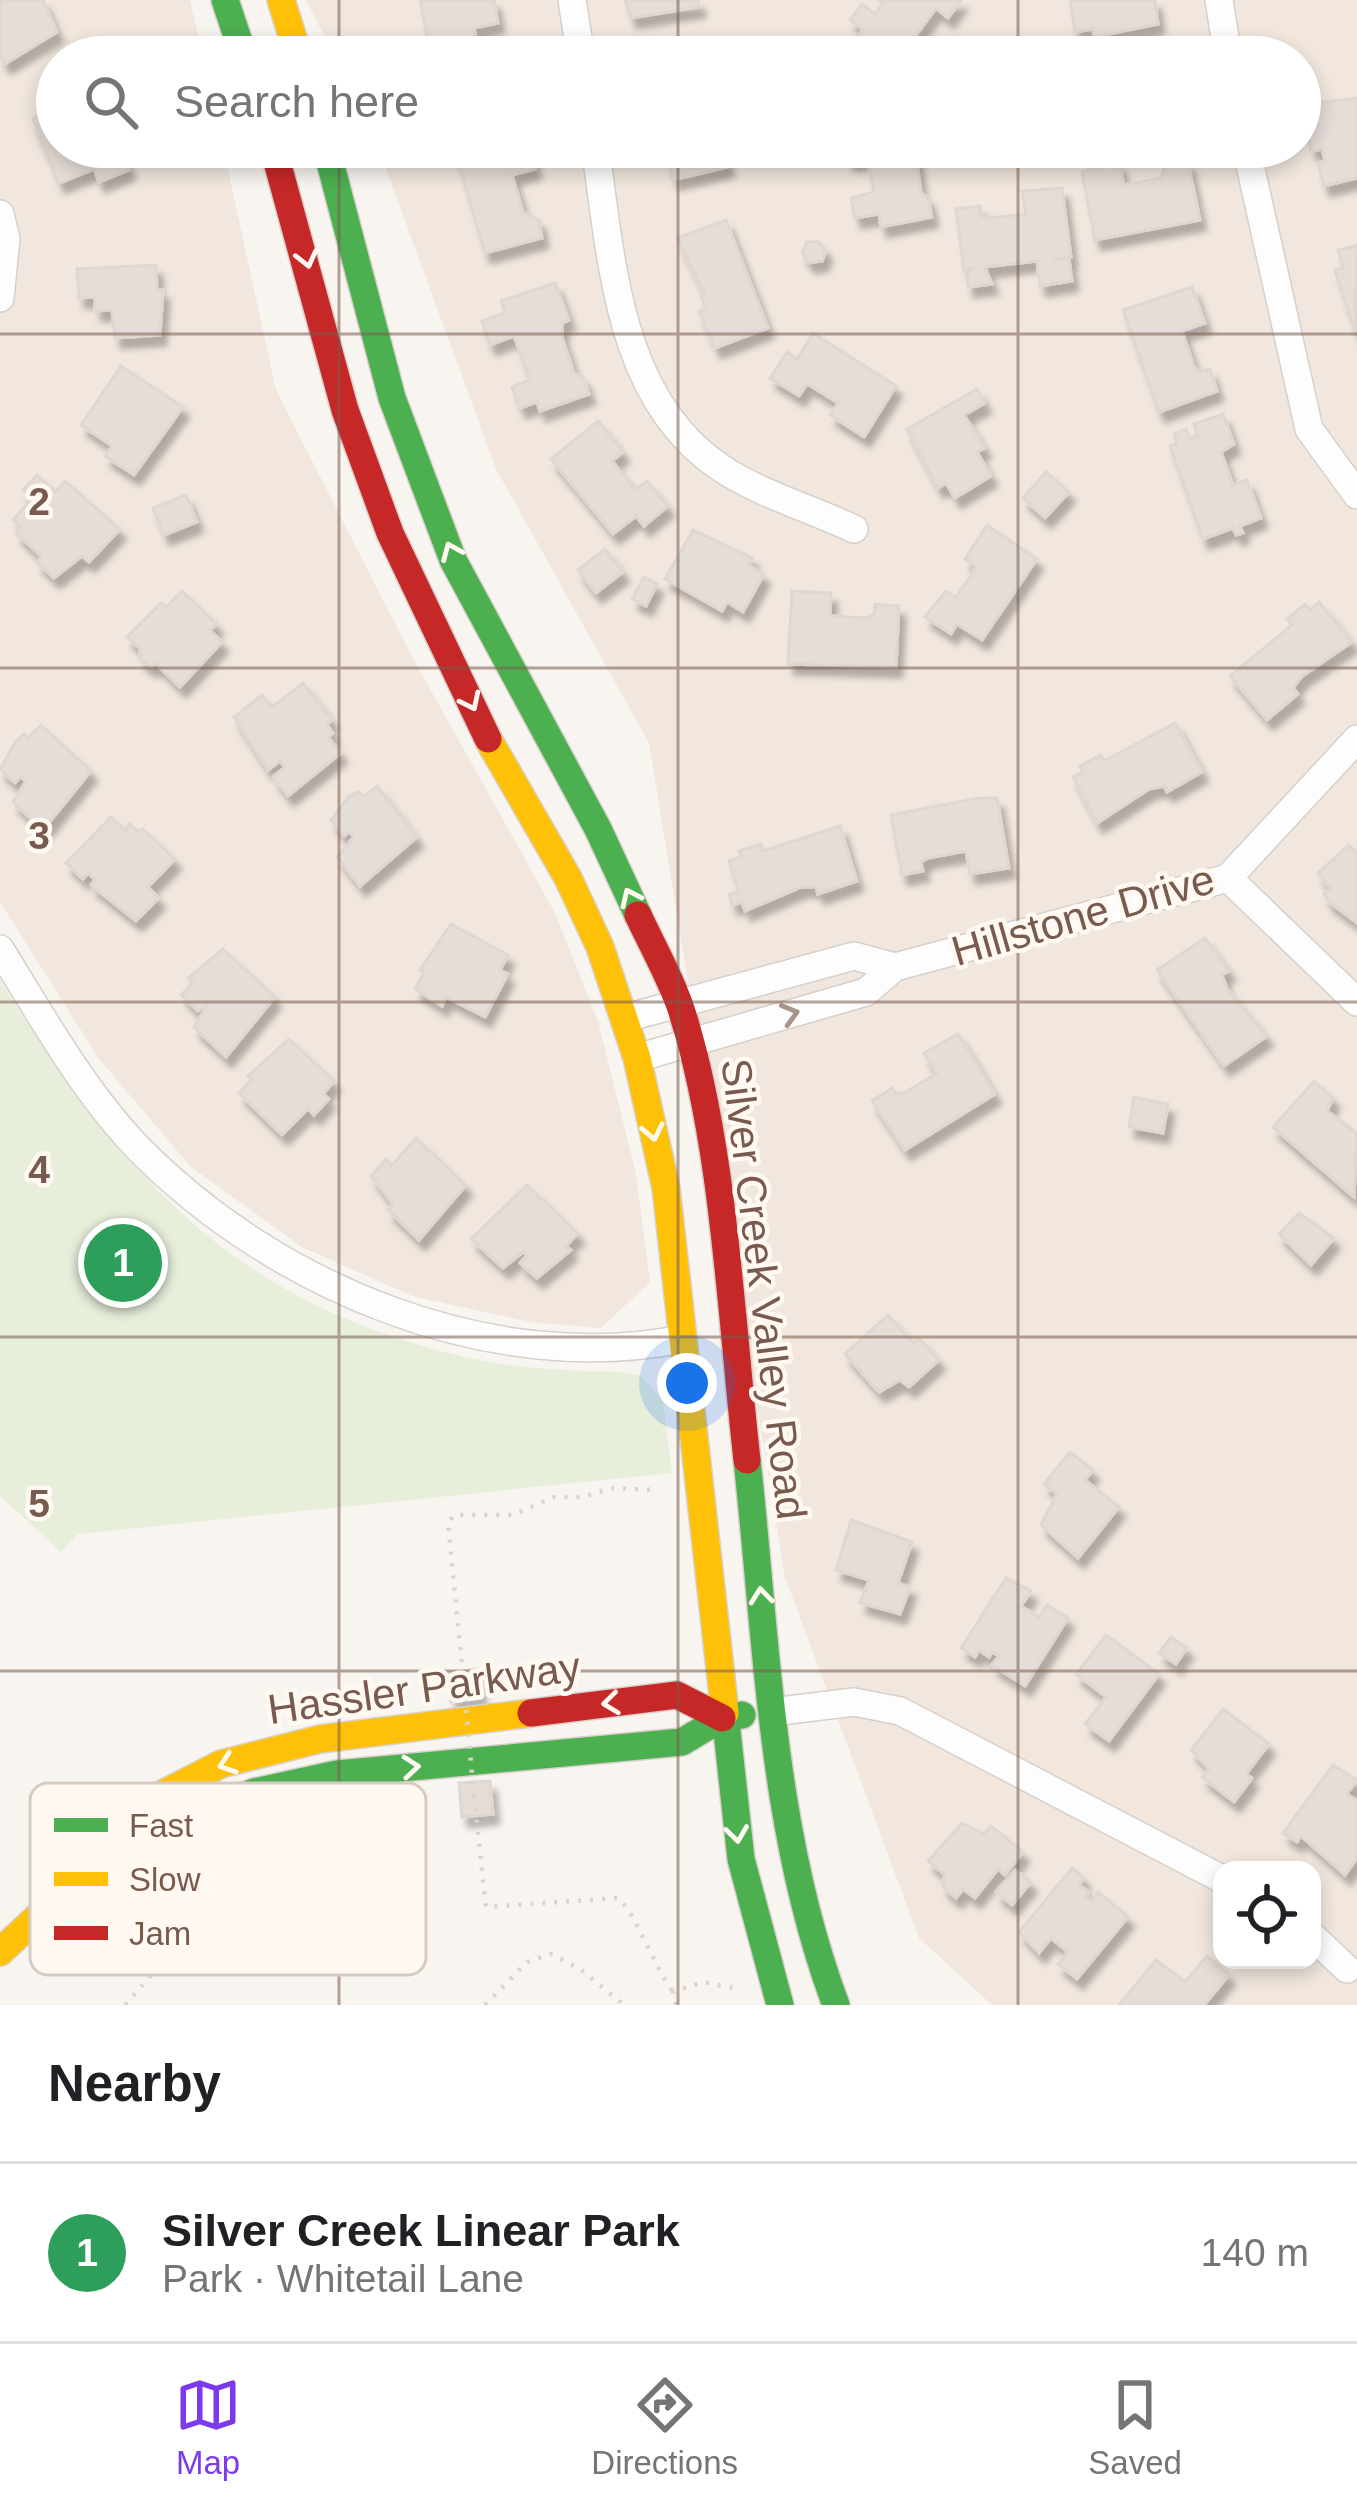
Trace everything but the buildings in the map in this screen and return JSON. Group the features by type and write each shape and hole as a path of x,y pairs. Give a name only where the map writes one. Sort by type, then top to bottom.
{"main road":[{"path":"226,0 237,36"},
{"path":"281,0 292,36"},
{"name":"Silver Creek Valley Road","path":"279,168 345,410 390,532 490,742 568,878 626,1018 637,1058 666,1188 741,1859 780,2005"},
{"name":"Silver Creek Valley Road","path":"332,168 392,398 453,560 598,829 679,1003 690,1042 716,1187 790,1847 812,1942 836,2005"},
{"name":"Hassler Parkway","path":"184,1783 221,1764 320,1739 676,1695 722,1718"},
{"name":"Hassler Parkway","path":"296,1783 338,1774 682,1742 722,1718 772,1712"},
{"name":"Hassler Parkway","path":"0,1952 30,1924"}],"street":[{"path":"572,0 578,36"},
{"path":"1220,0 1225,36"},
{"path":"598,168 618,304 658,409 721,468 854,529"},
{"path":"1251,168 1309,429 1357,495"},
{"path":"0,214 6,239 0,298"},
{"name":"Hillstone Drive","path":"637,1058 866,992 895,967 1228,878 1357,739"},
{"path":"1228,878 1357,1002"},
{"path":"0,949 51,1031 140,1150 259,1248 404,1316 526,1344 603,1350 682,1339"},
{"name":"Hillstone Drive","path":"626,1018 854,956 895,967"},
{"path":"772,1712 854,1702 900,1711 1213,1874"},
{"path":"1321,1944 1347,1969"}],"path":[{"path":"659,1490 610,1488 583,1497 554,1497 513,1515 454,1514 448,1523 486,1906 618,1898 628,1907 649,1959 673,1992 676,2005"},
{"path":"485,2005 527,1962 551,1954 580,1969 624,2005"},
{"path":"125,2005 149,1975"},
{"path":"673,1992 703,1982 733,1988"}],"shaded area":[{"path":"0,0 190,0 198,36 36,36 36,168 228,168 276,390 409,651 554,911 598,1021 636,1174 650,1282 601,1328 530,1322 412,1296 302,1247 191,1167 99,1059 0,902"},
{"path":"306,0 1357,0 1357,2005 992,2005 919,1938 785,1577 649,743 496,469 386,168 1321,168 1321,36 324,36"}],"green space":[{"path":"0,980 92,1115 140,1172 192,1223 249,1267 314,1304 387,1334 470,1358 642,1377 663,1401 672,1473 78,1534 61,1552 0,1496"}],"traffic: fast":[{"path":"225,0 237,36"},
{"path":"332,168 392,398 453,560 598,829 638,915"},
{"path":"747,1460 785,1805 814,1940 836,2005"},
{"path":"725,1713 741,1859 780,2005"},
{"path":"296,1783 337,1774 682,1742 722,1718 742,1715"}],"traffic: slow":[{"path":"281,0 292,36"},
{"path":"488,739 568,878 600,947 637,1058 666,1188 725,1713"},
{"path":"184,1783 221,1764 320,1739 531,1713"},
{"path":"0,1952 30,1924"}],"traffic: jam":[{"path":"279,168 345,410 390,533 488,739"},
{"path":"638,915 680,1006 707,1113 747,1460"},
{"path":"531,1713 677,1695 722,1718"}],"place":[{"name":"Silver Creek Linear Park","path":"123,1263"}]}
